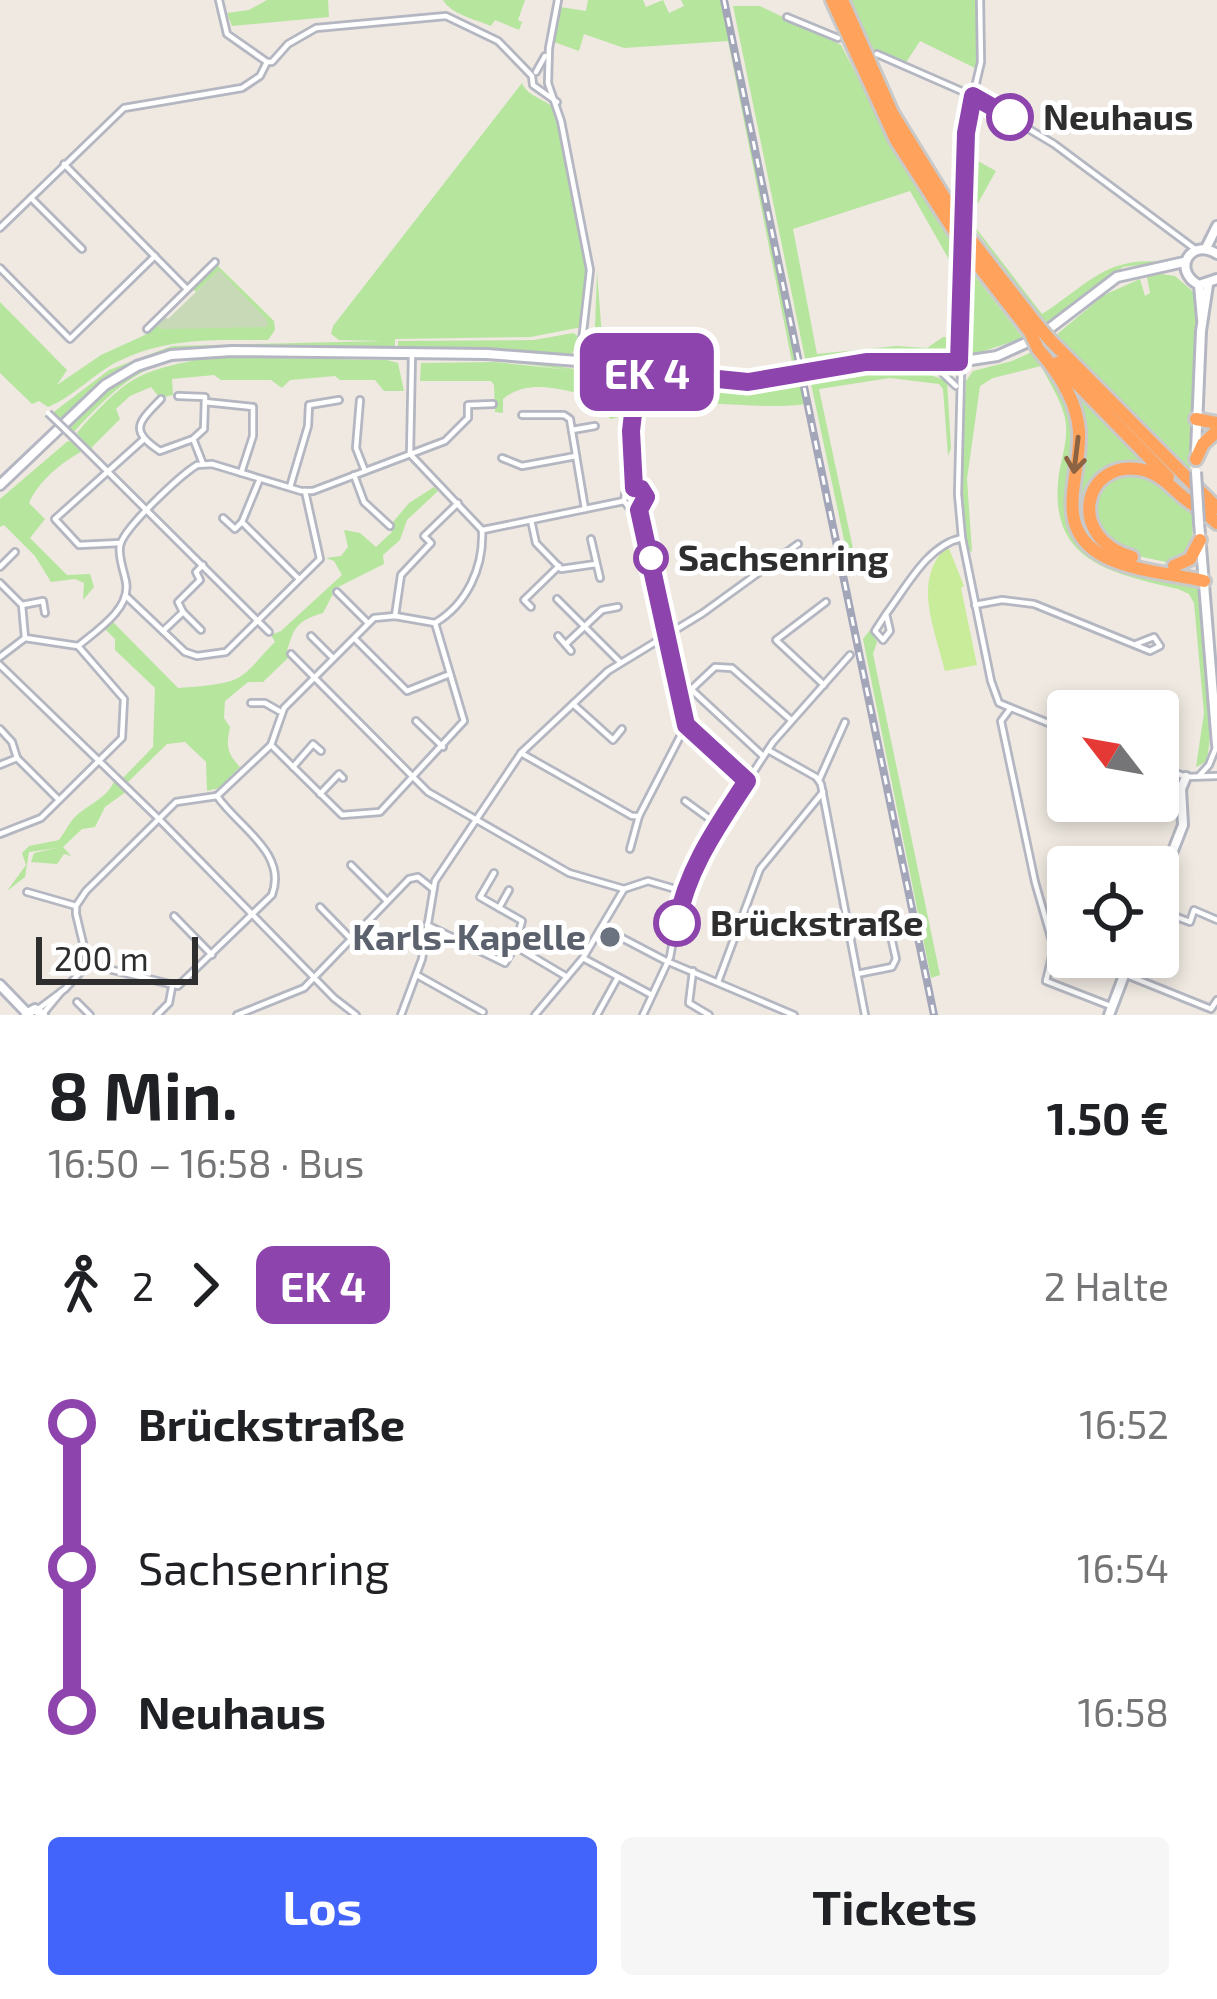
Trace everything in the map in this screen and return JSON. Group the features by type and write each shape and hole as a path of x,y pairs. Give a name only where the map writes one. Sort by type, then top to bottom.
{"highway":[{"path":"832,0 896,140 1034,329 1065,387 1077,418 1079,443 1070,502 1073,521 1084,540 1114,561 1204,576"},
{"path":"842,0 892,112 962,232 966,260 1034,329"},
{"path":"1043,345 1217,508"},
{"path":"1043,345 1200,516 1217,523"},
{"path":"1196,422 1217,429 1203,444 1196,465"},
{"path":"1200,516 1159,477 1137,468 1107,476 1092,494 1090,522 1104,545 1204,576"},
{"path":"1174,566 1190,559 1200,540"}],"main road":[{"path":"1217,226 1201,254 1196,422 1200,540 1217,745"},
{"path":"0,485 86,400 127,370 154,359 194,352 514,355 613,371 748,382 866,362 959,362 1024,346 1117,277 1201,254"},
{"path":"1203,285 1217,279"},
{"path":"584,341 604,363"},
{"path":"579,363 638,371"},
{"path":"1175,846 1183,825 1181,789 1186,777"},
{"path":"1111,1011 1123,978"},
{"path":"0,985 33,1013"}],"street":[{"path":"219,0 227,34 267,62"},
{"path":"558,0 547,79 557,102 590,270 579,363"},
{"path":"980,0 978,78 966,133 957,477 962,538 994,695 1010,708 1047,723"},
{"path":"0,228 124,108 230,92 255,81 267,62 316,28 440,15 498,40 534,74 547,79"},
{"path":"787,17 838,38"},
{"path":"549,48 534,74 537,88 557,102"},
{"path":"877,54 973,96 1054,144 1201,254"},
{"path":"537,88 547,79"},
{"path":"64,164 187,289"},
{"path":"31,198 82,249"},
{"path":"0,268 70,339 155,256"},
{"path":"146,329 215,262"},
{"path":"412,352 410,454 482,530"},
{"path":"928,363 951,377 958,392"},
{"path":"613,371 631,392"},
{"path":"634,488 631,392 638,371"},
{"path":"631,431 638,371"},
{"path":"161,399 140,422 144,439 160,451 193,439 204,429 205,397 178,396"},
{"path":"290,487 308,426 309,405 339,400"},
{"path":"360,400 356,448 365,471"},
{"path":"205,402 253,407 254,436 241,473"},
{"path":"144,439 55,518 80,545 120,543 190,469 202,464 305,491 445,441 468,418 468,405 493,404"},
{"path":"48,413 269,632"},
{"path":"522,415 570,419 585,509"},
{"path":"572,430 595,426"},
{"path":"193,439 202,464"},
{"path":"502,458 522,466 576,456"},
{"path":"354,475 364,502 390,526"},
{"path":"223,518 235,529 242,522 260,478"},
{"path":"624,501 627,491 634,488 646,497 639,510 686,725 747,781"},
{"path":"120,543 127,597 190,655 212,656 226,652 321,555 305,491"},
{"path":"482,530 624,501"},
{"path":"624,501 631,510 639,510"},
{"path":"395,616 401,575 431,543 424,536 458,503"},
{"path":"531,520 536,543 559,566 566,570 596,564"},
{"path":"242,522 299,579"},
{"path":"435,622 471,587 482,530"},
{"path":"591,538 599,578"},
{"path":"886,614 943,544 962,538"},
{"path":"400,1015 417,975 431,888 521,753 620,662 798,544"},
{"path":"0,567 15,552"},
{"path":"200,580 196,572 202,565"},
{"path":"531,608 524,600 559,566"},
{"path":"201,630 178,602 209,570"},
{"path":"0,584 22,605 25,638"},
{"path":"43,588 45,614"},
{"path":"337,592 368,623"},
{"path":"78,646 127,597"},
{"path":"557,598 620,662"},
{"path":"975,605 1002,600 1034,604 1136,644"},
{"path":"22,605 43,601"},
{"path":"824,685 776,640 826,602"},
{"path":"558,636 568,648 602,610 618,607"},
{"path":"163,631 183,612"},
{"path":"88,964 76,906 159,819 181,800 217,796 271,745 280,712 368,623 380,615 435,622"},
{"path":"271,745 342,815 380,812 464,721 435,622"},
{"path":"311,636 333,658"},
{"path":"0,834 41,818 122,738 124,699 78,646 25,638"},
{"path":"25,638 0,661 356,1015"},
{"path":"354,638 406,692 450,674"},
{"path":"291,654 426,790 569,873 624,889 648,880 682,891"},
{"path":"643,1015 669,961 682,891 718,825 765,753 850,655"},
{"path":"681,699 715,667 732,668 790,721"},
{"path":"693,691 765,753 819,779"},
{"path":"250,703 269,704 280,712"},
{"path":"574,704 613,740 622,729"},
{"path":"1010,708 1001,721 1032,872 1054,948 1046,981 1111,1011"},
{"path":"416,721 442,747"},
{"path":"845,722 819,779 866,1015"},
{"path":"631,849 639,816 686,725"},
{"path":"0,729 12,742 17,758 59,800"},
{"path":"293,766 313,744 321,751"},
{"path":"1197,778 1217,745"},
{"path":"521,753 639,816"},
{"path":"0,765 17,758"},
{"path":"320,794 339,774 343,778"},
{"path":"1179,774 1217,776"},
{"path":"718,982 760,868 823,792"},
{"path":"157,1015 169,1003 172,987 212,955 275,890 275,865 217,796"},
{"path":"686,802 718,825"},
{"path":"351,865 386,900"},
{"path":"427,925 505,963 522,921 480,897 494,873"},
{"path":"237,1015 295,994 315,979 409,879 418,877 431,888"},
{"path":"535,1015 584,958 624,889"},
{"path":"499,908 509,890"},
{"path":"27,892 76,906"},
{"path":"320,907 352,940"},
{"path":"1179,918 1190,922 1194,910 1217,920"},
{"path":"173,916 212,955"},
{"path":"603,928 794,1015"},
{"path":"857,974 892,967 896,959 892,941"},
{"path":"515,946 569,977"},
{"path":"584,958 650,994"},
{"path":"88,964 172,987"},
{"path":"33,1013 62,992 88,964"},
{"path":"693,971 689,1003 709,1015"},
{"path":"417,975 483,1012"},
{"path":"597,1015 618,976"},
{"path":"1134,978 1211,1009 1217,1000"},
{"path":"76,1002 90,1015"},
{"path":"265,1005 270,1015"}],"green space":[{"path":"267,0 328,0 329,17 232,26 227,13 249,10"},
{"path":"443,0 525,0 518,20 522,22 519,30 495,20 491,26 458,13"},
{"path":"588,0 643,0 646,7 663,0 669,13 684,6 681,0 722,0 798,370 729,376 594,355 597,272 602,336 605,345 619,354 746,369 792,362 728,41 624,48 584,34 579,51 554,42 560,7 586,11"},
{"path":"849,0 978,0 977,69 920,41 905,64 872,50"},
{"path":"733,6 760,6 841,45 894,147 961,255 959,283 954,284 955,270 910,191 793,229 817,354 896,346 927,348 943,337 953,337 947,356 863,358 807,368"},
{"path":"522,83 558,115 587,258 582,327 531,337 395,339 395,347 170,351 110,378 59,421 51,414 109,370 172,346 383,341 339,340 331,334"},
{"path":"967,155 996,171 969,219 1042,314 1113,268 1166,262 1123,267 1046,325 968,220"},
{"path":"965,263 1023,338 972,355 966,336"},
{"path":"216,264 274,321 275,330 268,340 192,342 137,353 48,407 39,401 32,404 0,373 0,302 67,370 57,385 156,325 183,327 218,271 196,292 192,288"},
{"path":"219,270 267,320 268,327 163,329 156,325 164,316 168,319"},
{"path":"1175,276 1197,295 1190,476 1056,335 1104,295 1140,279 1145,296 1150,293 1147,277"},
{"path":"578,336 568,356 501,349 398,348 398,341 534,340"},
{"path":"1034,351 1069,408 1073,429 1065,500 1084,546 1198,588 1210,726 1206,762 1196,767 1204,713 1194,603 1178,589 1107,569 1073,544 1058,503 1065,418 1041,366 980,386 967,479 972,552 967,549 961,472 966,381 973,371"},
{"path":"397,356 216,357 387,360 398,363 404,391 384,391 375,380 335,376 290,380 282,388 271,380 221,380 214,375 172,379 173,395 160,398 151,387 116,409 120,419 92,447 93,454 77,433 98,410 137,378 208,357 186,358 132,379 101,404 72,434 65,426 130,376 165,362 186,357"},
{"path":"426,356 507,360 587,371 577,372 615,380 622,386 624,416 610,419 600,398 537,387 514,392 503,399 503,413 495,412 491,381 420,381 421,363 495,362 570,370 494,360 419,360"},
{"path":"889,369 922,372 947,381 951,448 948,456 939,384 890,378 819,389 854,553 847,554 810,379"},
{"path":"1064,380 1150,470 1106,474 1086,523 1103,546 1139,562 1101,552 1075,520 1081,452"},
{"path":"643,383 640,405 649,385 726,392 801,385 805,404 662,407 648,413 638,441 638,413 634,417"},
{"path":"68,441 84,450 51,474 33,495 29,503 45,519 30,538 67,575 90,574 94,587 83,600 84,583 75,579 51,582 35,556 4,525 0,527 0,499"},
{"path":"1119,472 1160,483 1193,513 1192,552 1175,564 1128,554 1096,531 1093,497"},
{"path":"434,487 438,491 407,520 400,540 383,555 384,564 336,588 323,613 294,631 287,651 290,656 263,682 248,682 225,701 229,749 240,767 219,788 207,791 206,762 185,742 167,744 126,784 122,779 153,747 155,688 115,650 115,639 104,628 111,620 178,688 238,678 275,642 271,635 342,575 334,561 326,558 341,556 348,547 344,530 360,533 376,547 392,532 388,528 409,503"},
{"path":"948,546 964,586 977,665 945,671 928,589 937,559"},
{"path":"870,630 877,642 873,654 940,975 931,978 863,639"},
{"path":"115,779 127,791 105,807 95,827 82,829 63,847 71,856 64,854 57,864 31,862 34,853 57,848 29,852 25,877 7,891 26,865 22,853 29,846 59,840 74,817 104,795"}],"railway":[{"path":"724,0 934,1015"}],"bus line":[{"path":"677,923 682,891 747,781 686,725 639,510 646,497 634,488 631,431 638,371 748,382 866,362 959,362 966,133 973,96 1010,117"}],"place":[{"name":"Neuhaus","path":"1010,117"},
{"name":"Sachsenring","path":"651,558"},
{"name":"Brückstraße","path":"677,923"},
{"name":"Karls-Kapelle","path":"610,937"}]}
